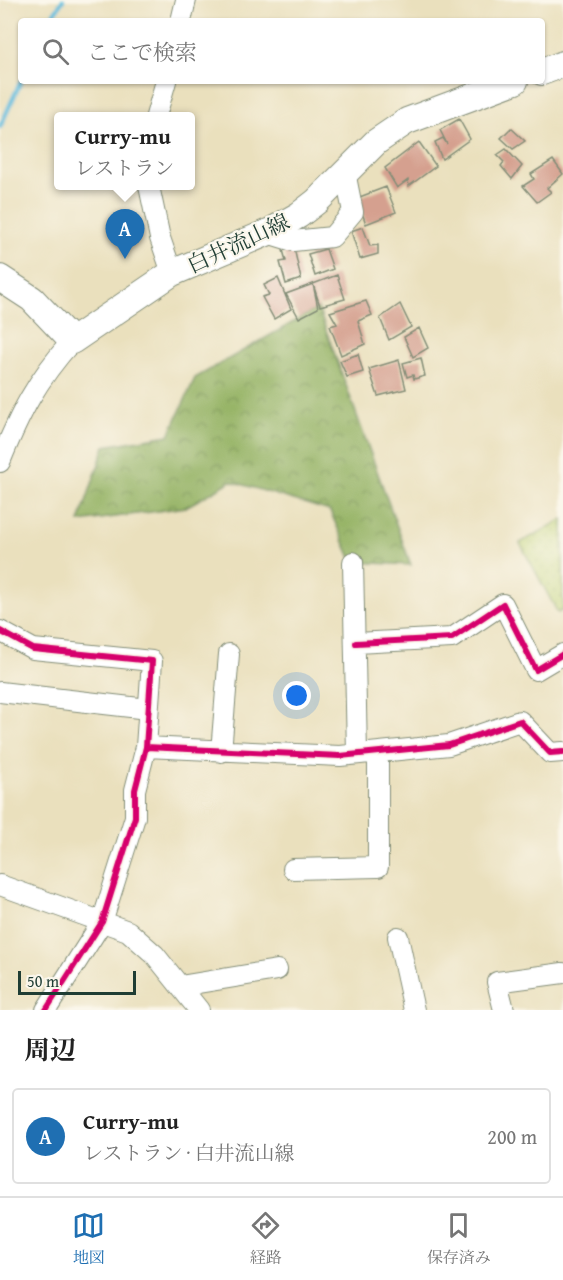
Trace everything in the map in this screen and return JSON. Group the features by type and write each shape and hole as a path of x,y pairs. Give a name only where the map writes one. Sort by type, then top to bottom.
{"main road":[{"path":"545,71 563,64"},
{"name":"白井流山線","path":"72,341 172,273 267,233 316,201 376,142 407,121 507,84"},
{"path":"0,278 32,299 72,341"}],"street":[{"path":"182,18 186,0"},
{"path":"157,112 164,84"},
{"path":"267,233 294,241 332,237 353,212 345,172"},
{"path":"150,190 160,238 172,273"},
{"path":"0,462 28,398 45,371 72,341"},
{"path":"353,562 357,754"},
{"path":"356,643 452,638 503,604 536,670 563,654"},
{"path":"2,638 33,649 152,661 146,747 135,790 135,817 102,922 46,1010"},
{"path":"221,752 229,654"},
{"path":"0,692 148,709"},
{"path":"146,747 340,756 449,745 520,721 550,753 563,752"},
{"path":"293,869 378,867 378,753"},
{"path":"0,885 128,931 155,955 199,1010"},
{"path":"398,937 414,1010"},
{"path":"180,986 277,970"},
{"path":"504,1010 497,982 563,973"}],"green space":[{"path":"318,308 411,565 353,562 330,511 231,481 186,507 79,522 105,446 169,435 195,378"},
{"path":"563,519 563,610 558,613 520,543"}],"building":[{"path":"459,119 470,139 442,159 435,142 443,138 447,144 440,130"},
{"path":"511,128 525,141 513,149 501,138"},
{"path":"419,142 436,166 409,186 408,180 397,188 385,168"},
{"path":"506,149 522,166 512,179 501,166 504,162 497,155"},
{"path":"553,160 563,174 547,188 551,192 537,202 523,186 534,179 531,174"},
{"path":"386,187 396,212 366,224 357,198"},
{"path":"363,227 370,246 378,245 378,254 360,259 351,231"},
{"path":"294,248 301,279 286,284 280,262 286,261 283,250"},
{"path":"326,249 333,269 315,276 308,254"},
{"path":"337,275 345,299 320,306 313,284"},
{"path":"278,278 291,309 274,319 262,297 269,295 264,285"},
{"path":"313,284 318,308 299,318 286,294"},
{"path":"366,301 372,315 358,321 365,344 341,355 330,326 337,324 330,312"},
{"path":"400,304 411,327 389,340 380,318"},
{"path":"419,328 428,348 413,357 404,337"},
{"path":"358,354 363,372 347,377 340,361"},
{"path":"421,358 425,376 414,379 413,375 407,377 403,363"},
{"path":"399,360 406,389 378,396 369,369"}],"waterway":[{"path":"51,18 63,0"},
{"path":"0,127 20,84"}],"cycle path":[{"path":"356,643 452,638 503,604 536,670 563,654"},
{"path":"0,631 33,649 152,661 146,747 135,790 135,817 102,922 46,1010"},
{"path":"146,747 340,756 449,745 520,721 550,753 563,752"}],"place":[{"name":"Curry-mu","path":"125,259"}]}
